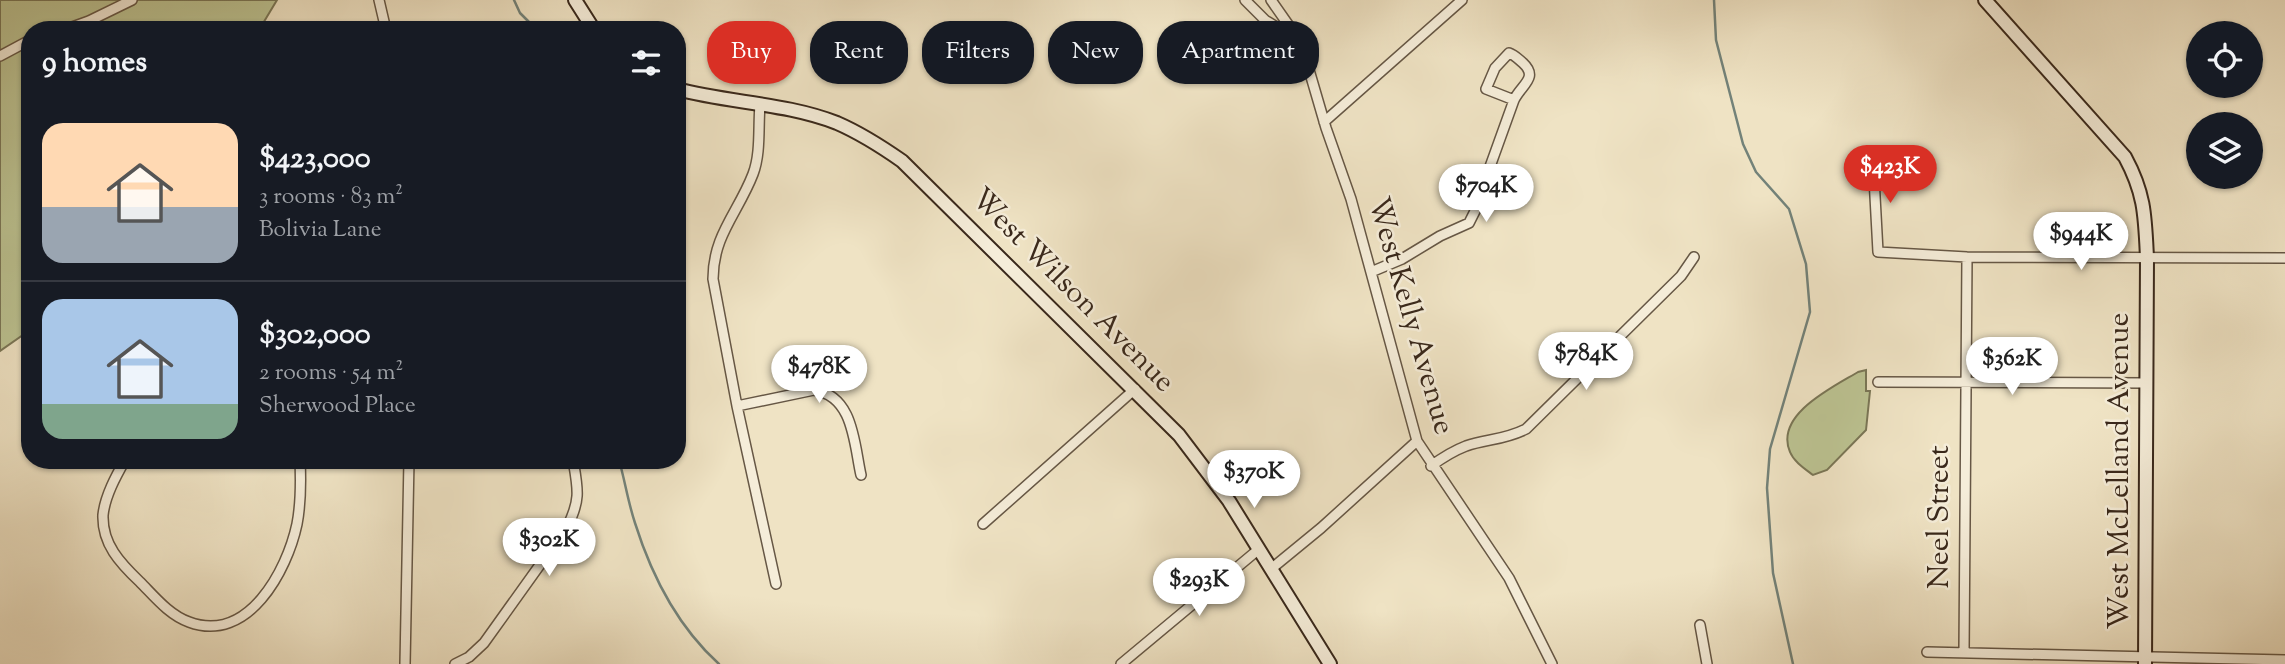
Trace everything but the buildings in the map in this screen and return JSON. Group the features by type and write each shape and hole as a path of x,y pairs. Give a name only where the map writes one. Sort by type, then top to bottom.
{"street":[{"path":"89,21 132,0"},
{"path":"380,0 384,21"},
{"path":"575,0 588,21"},
{"path":"1245,0 1267,21"},
{"name":"West Kelly Avenue","path":"1271,0 1284,21"},
{"path":"1324,122 1462,0"},
{"name":"West McLelland Avenue","path":"1985,0 2125,157 2137,179 2144,204 2147,258 2145,661"},
{"path":"0,56 21,45"},
{"path":"1371,272 1468,223 1482,197 1487,175 1514,100 1518,91 1530,79 1528,68 1509,53 1495,68 1486,89 1514,100"},
{"name":"West Kelly Avenue","path":"1313,84 1350,199 1417,441 1431,466 1509,578 1552,664"},
{"name":"West Wilson Avenue","path":"686,91 760,104 837,123 902,161 1180,435 1209,471 1330,664"},
{"path":"760,104 754,171 719,238 713,267 715,296 776,584"},
{"path":"1873,159 1878,252 1967,257 2285,258"},
{"path":"1431,466 1448,454 1468,446 1508,438 1526,429 1681,276 1694,257"},
{"name":"Neel Street","path":"1964,652 1967,257"},
{"path":"1878,382 2146,383"},
{"path":"983,524 1135,389"},
{"path":"737,406 814,390 825,391 835,397 847,413 861,475"},
{"path":"1271,569 1321,528 1417,441"},
{"path":"120,469 103,513 105,534 113,553 171,612 189,622 209,626 229,623 247,613 264,596 278,576 288,555 297,524 300,469"},
{"path":"405,664 408,469"},
{"path":"455,664 469,657 484,643 567,527 576,510 579,491 575,469"},
{"path":"1121,664 1259,549"},
{"path":"1700,625 1707,664"},
{"path":"1927,652 2145,661 2285,660"}],"green space":[{"path":"0,0 277,0 264,21 21,21 21,336 0,351"},
{"path":"1866,370 1866,391 1870,391 1866,430 1827,470 1813,475 1797,462 1790,452 1787,439 1790,426 1798,414 1821,394"}],"waterway":[{"path":"514,0 520,13 528,21"},
{"path":"1714,0 1716,40 1743,144 1756,172 1789,209 1806,264 1810,312 1770,449 1767,488 1773,573 1793,664"},
{"path":"621,469 635,523 658,581 678,617 719,664"}]}
